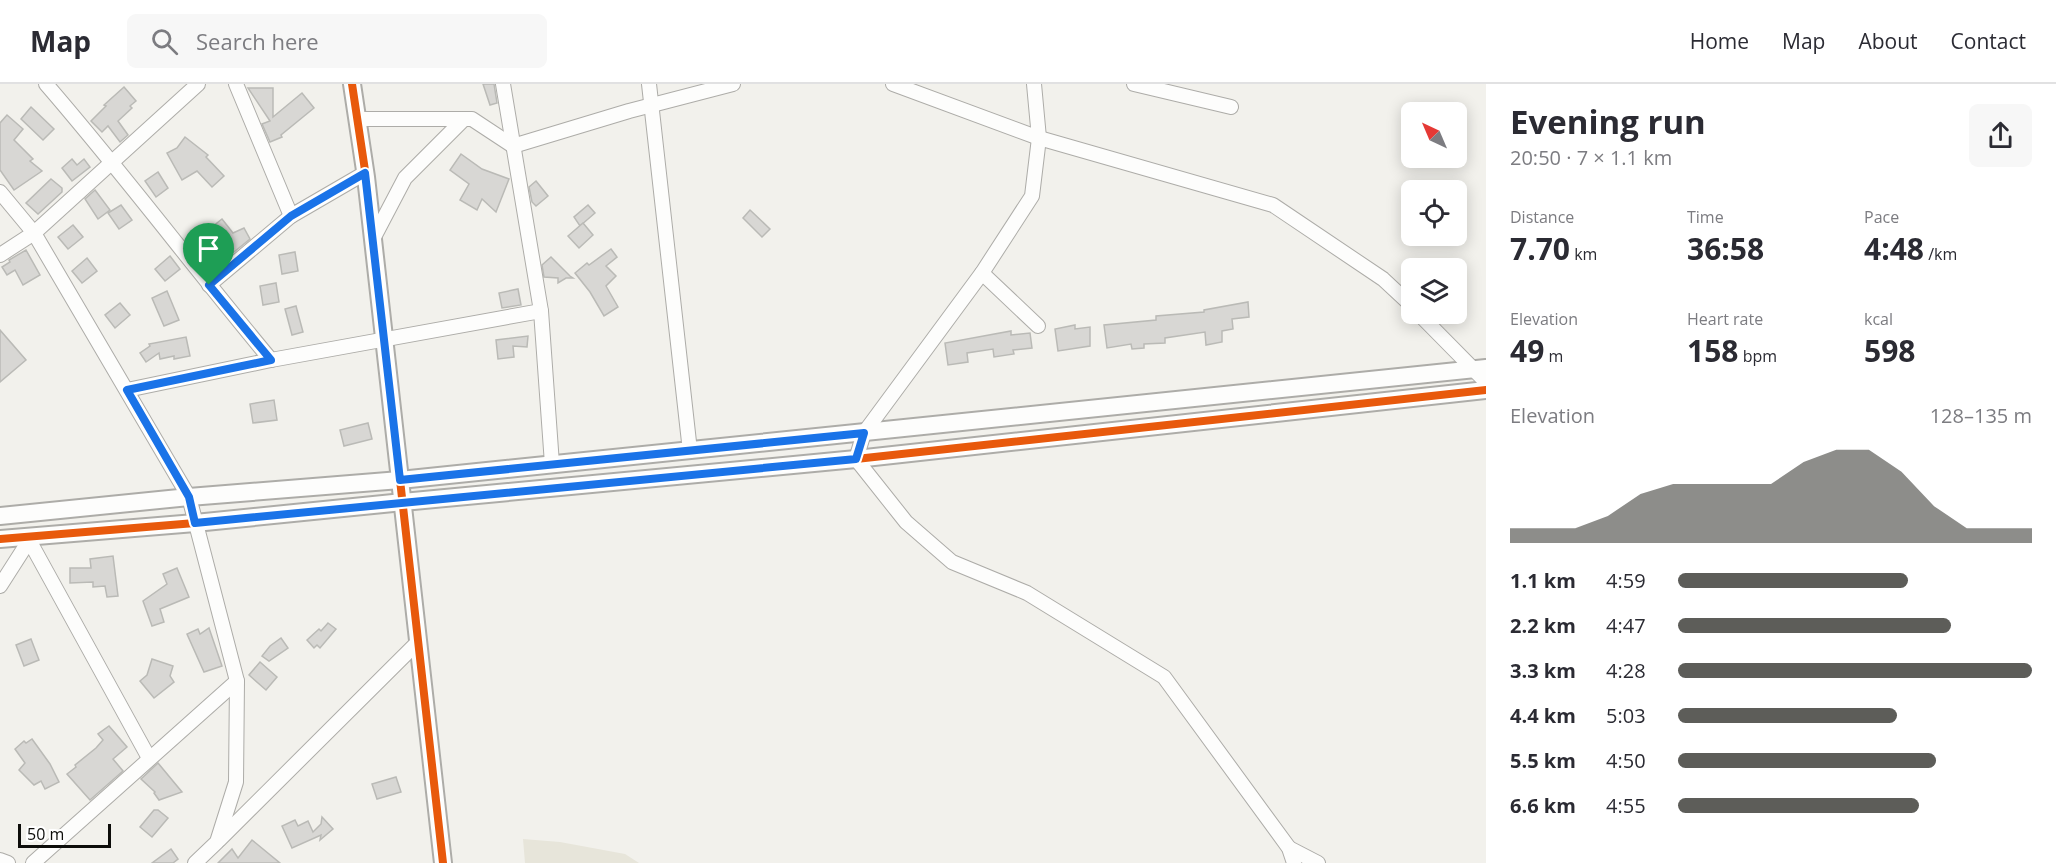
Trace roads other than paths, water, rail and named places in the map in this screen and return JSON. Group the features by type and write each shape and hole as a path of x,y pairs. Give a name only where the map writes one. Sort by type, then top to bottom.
{"street":[{"path":"46,84 112,161 271,360"},
{"path":"0,255 34,233 198,84"},
{"path":"236,84 291,216"},
{"path":"352,84 385,340 443,863"},
{"path":"503,84 541,311 552,465"},
{"path":"649,84 690,451"},
{"path":"357,119 472,119 513,146 733,84"},
{"path":"893,84 1039,138 1274,205 1383,279 1401,296"},
{"path":"856,459 864,433 982,273 1032,196 1039,138 1034,84"},
{"path":"1134,84 1231,107"},
{"path":"373,239 405,178 464,119"},
{"path":"209,285 291,216 365,173"},
{"path":"0,192 34,233 189,497 237,681 236,782 217,842"},
{"path":"982,273 1038,326"},
{"path":"127,390 271,360 541,311"},
{"path":"1430,324 1482,373"},
{"path":"0,516 189,497 400,480 1179,401 1482,373"},
{"path":"0,539 195,523 856,459 1486,390"},
{"path":"1179,401 1181,423"},
{"path":"856,459 906,522 952,562 1028,593 1164,677 1289,848 1294,863"},
{"path":"0,585 31,538"},
{"path":"31,538 149,758"},
{"path":"195,863 418,642"},
{"path":"33,863 237,681"},
{"path":"1289,848 1318,863"},
{"path":"0,860 8,863"}]}
